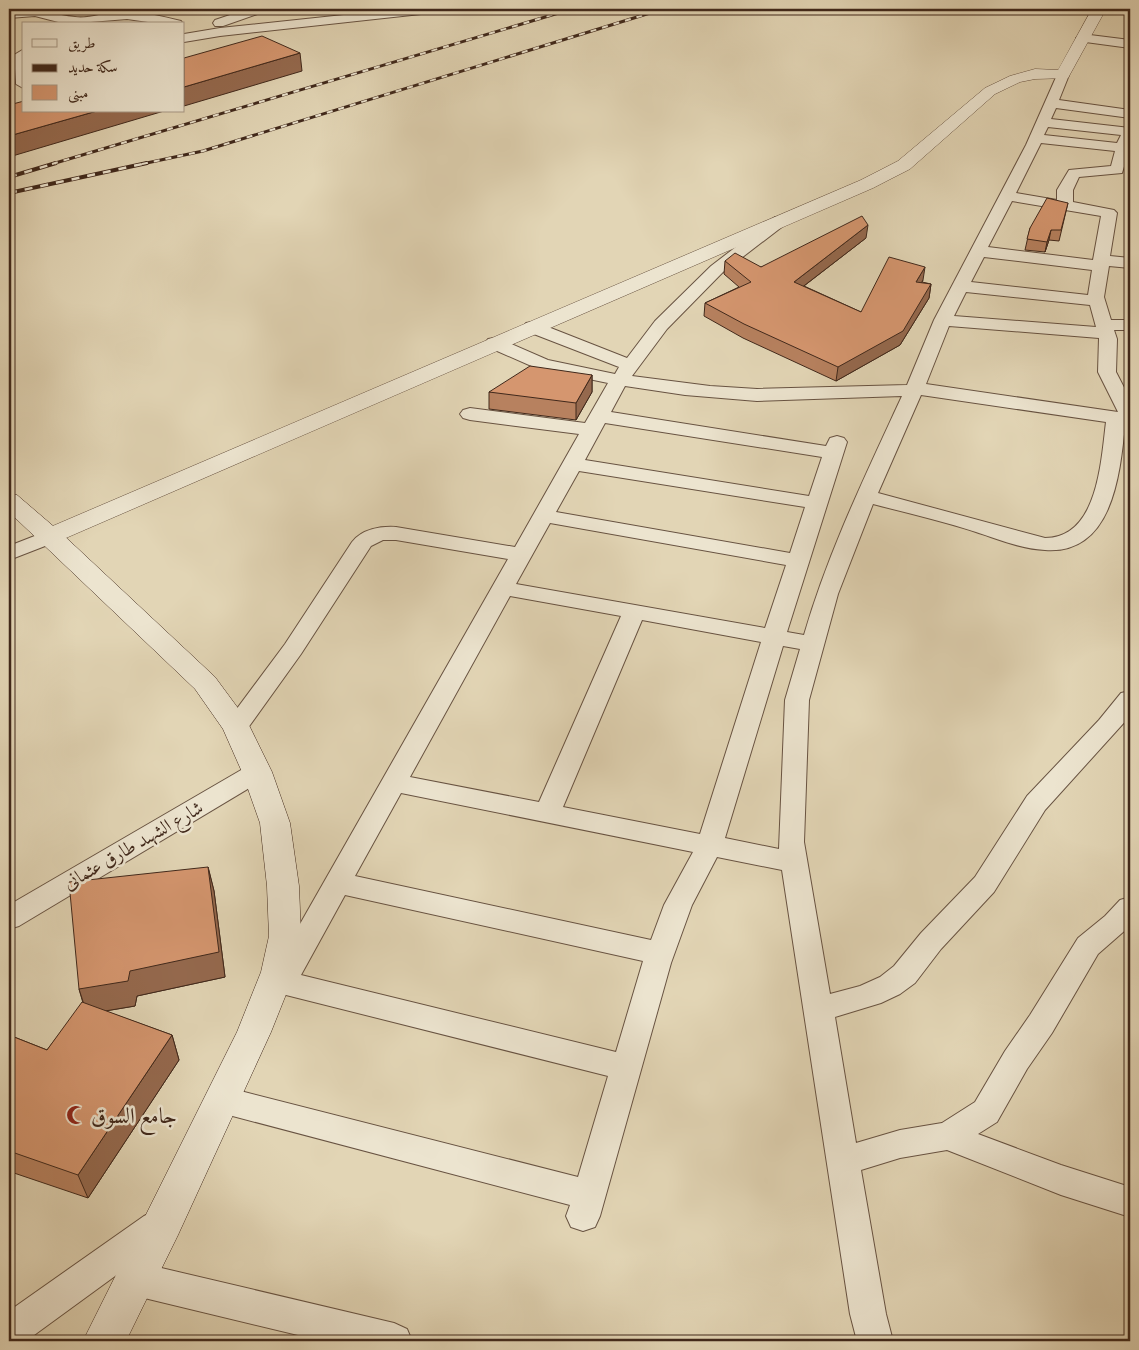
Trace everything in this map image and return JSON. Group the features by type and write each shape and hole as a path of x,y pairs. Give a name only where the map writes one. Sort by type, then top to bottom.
{"street":[{"path":"72,21 89,9"},
{"path":"206,27 259,9"},
{"path":"314,9 319,22"},
{"path":"185,38 220,32 430,9"},
{"path":"866,1332 843,1160 791,842 797,700 827,594 866,496 914,389 942,320 1006,196 1043,121 1063,75 1099,9"},
{"path":"18,11 35,12 72,21 127,14 142,15 169,22"},
{"path":"185,25 206,27 220,32"},
{"path":"1082,38 1130,44"},
{"path":"17,54 22,79"},
{"path":"9,554 782,218 867,184 904,165 990,91 1035,74 1063,75"},
{"path":"9,88 22,84"},
{"path":"1043,121 1130,114"},
{"path":"1043,121 1130,132 1122,148 1117,170 1114,172 1074,173 1065,190 1065,204"},
{"path":"1043,121 1122,148"},
{"path":"866,496 1047,544 1056,544 1080,532 1091,522 1098,508 1112,454 1126,418 1107,372 1108,340 1097,301 1101,263 1116,214 1065,204 1006,196"},
{"path":"254,1032 625,372 661,325 717,269 782,218"},
{"path":"978,251 1101,263 1130,263"},
{"path":"960,286 1097,301"},
{"path":"942,320 1105,329 1130,325"},
{"path":"532,327 625,372"},
{"path":"494,343 542,364 565,370 625,372 723,393 791,395 914,389 1126,418"},
{"path":"221,1100 586,1206 661,954 678,905 710,845 774,636 835,447 595,423 470,414"},
{"path":"572,464 817,503"},
{"path":"9,500 50,536 206,683 236,726 257,772 275,822 283,886 285,936 278,972 254,1032 164,1222 104,1341"},
{"path":"543,516 798,561"},
{"path":"236,726 293,649 363,542 372,535 382,532 402,534 521,555"},
{"path":"503,588 812,644"},
{"path":"547,813 634,612"},
{"path":"818,1008 852,1002 879,991 900,978 933,939 989,879 1035,805 1066,768 1117,717 1130,699"},
{"name":"شارع الشهىد طارق عثمانى","path":"9,918 257,772"},
{"path":"394,783 794,862"},
{"path":"338,883 661,954"},
{"path":"843,1160 900,1144 948,1136 986,1112 1016,1060 1041,1024 1088,946 1115,924 1130,908"},
{"path":"283,982 628,1068"},
{"path":"948,1136 1027,1169 1090,1191 1130,1202"},
{"path":"9,1332 164,1222"},
{"path":"136,1279 394,1341"}],"building":[{"path":"262,36 300,53 185,87 185,58"},
{"path":"22,102 22,112 93,112 9,136 9,105"},
{"path":"1047,198 1068,203 1061,230 1051,230 1047,242 1027,239 1030,228"},
{"path":"862,216 868,225 794,282 861,312 889,257 925,267 916,282 931,284 903,331 838,367 744,324 705,303 751,282 725,261 735,253 761,267"},
{"path":"530,366 592,375 576,403 489,392"},
{"path":"208,867 219,952 130,971 128,981 79,989 69,882"},
{"name":"جامع السوق","path":"82,1002 172,1035 78,1175 9,1151 11,1136 9,1136 9,1035 47,1050"}],"railway":[{"path":"52,164 572,9"},
{"path":"142,164 203,151 663,9"},
{"path":"9,177 56,163"},
{"path":"9,193 147,163"}],"place":[{"name":"جامع السوق","path":"76,1115"}]}
